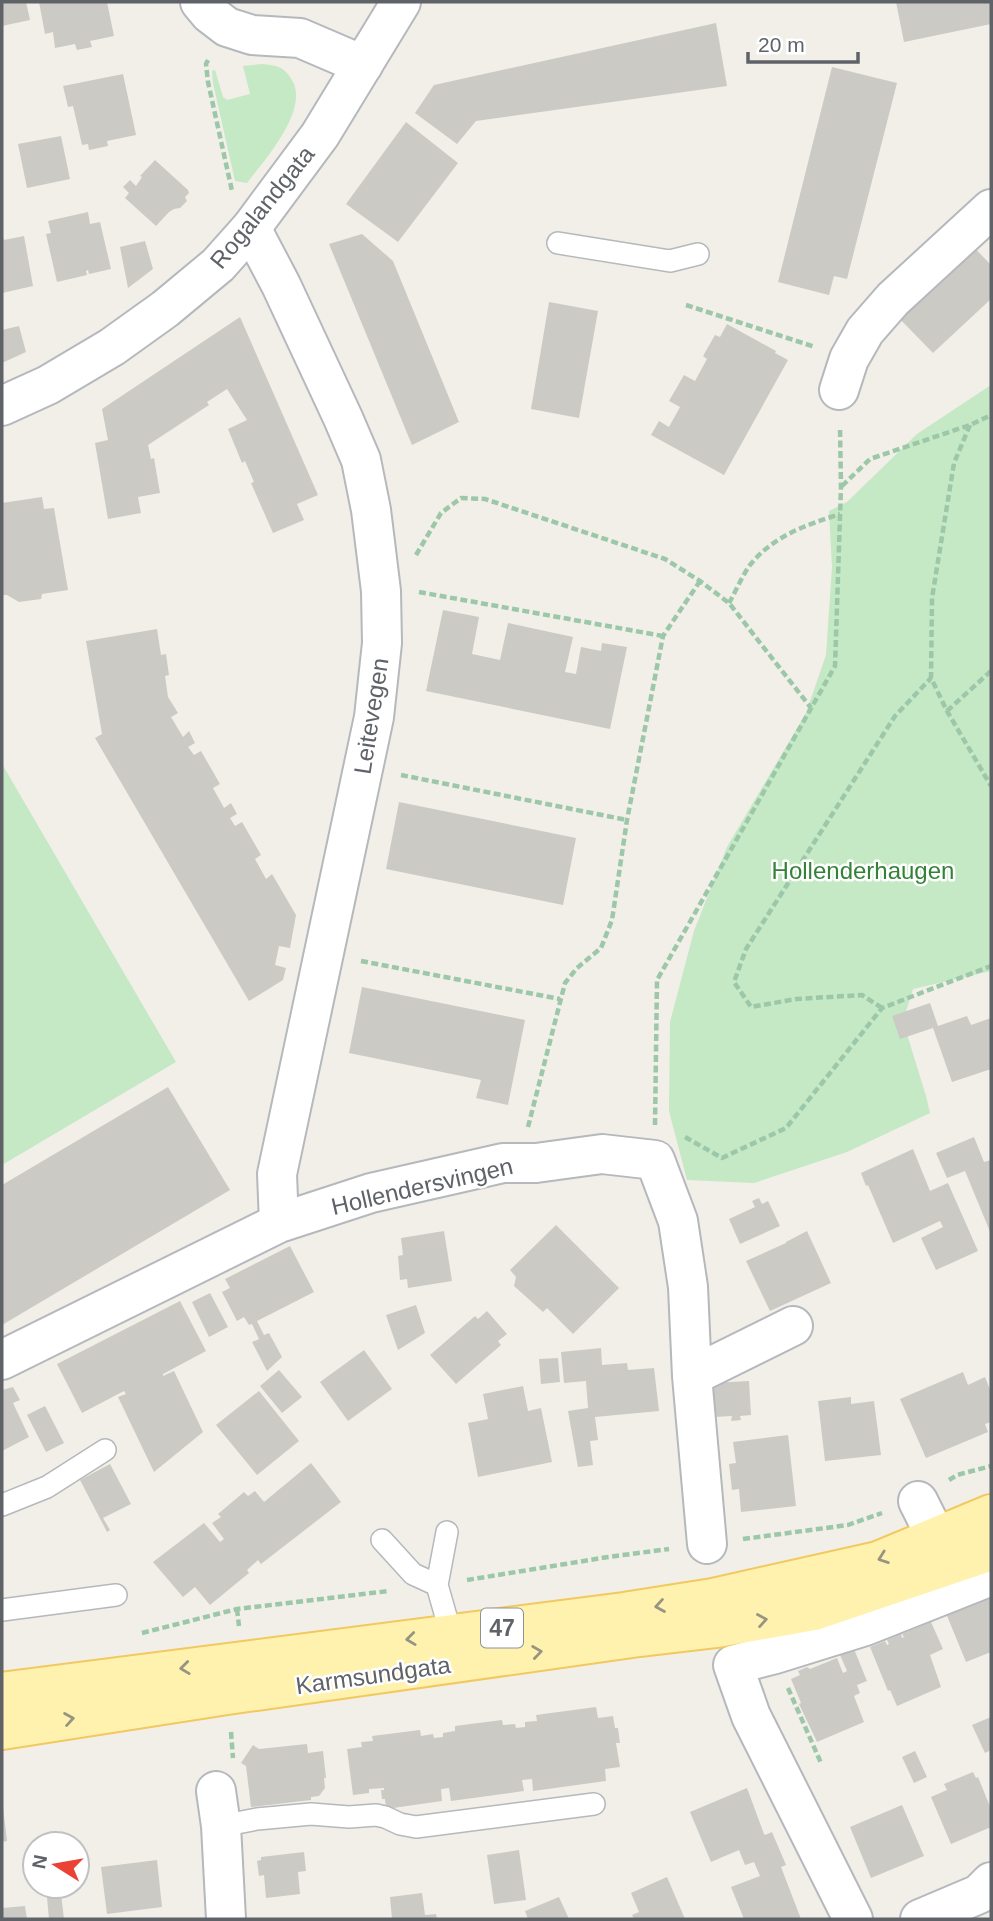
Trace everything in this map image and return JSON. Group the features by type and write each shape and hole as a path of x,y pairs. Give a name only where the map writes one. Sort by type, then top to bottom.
{"main road":[{"name":"Karmsundgata","path":"2,1730 228,1695 717,1628 814,1611 941,1551 991,1514"},
{"name":"Karmsundgata","path":"2,1692 624,1612 713,1598 878,1561 941,1551 991,1550"}],"street":[{"path":"200,2 227,27 252,35 300,38 363,65"},
{"name":"Rogalandgata","path":"2,406 48,385 112,348 218,265 246,214 320,135 401,2"},
{"path":"844,374 864,331 893,299 991,209"},
{"name":"Leitevegen","path":"246,214 361,460 371,510 381,591 382,643 374,717 277,1174 279,1223"},
{"path":"666,1139 688,1287 692,1376 707,1544"},
{"name":"Hollendersvingen","path":"2,1360 279,1223 371,1193 503,1163 536,1163 602,1154 666,1139"},
{"path":"692,1376 793,1326"},
{"path":"918,1501 941,1551"},
{"path":"853,1919 751,1716 733,1665 865,1626 991,1576"},
{"path":"218,1808 226,1919"},
{"path":"920,1919 979,1894 991,1882"}],"lane":[{"path":"558,243 670,261 698,254"},
{"path":"2,1505 47,1487 105,1450"},
{"name":"Karmsundgata","path":"447,1532 437,1585 451,1634"},
{"path":"382,1540 413,1574 437,1585"},
{"path":"2,1610 117,1595"},
{"path":"218,1808 257,1819 311,1814 349,1817 376,1815 416,1827 594,1804"}],"path":[{"path":"209,57 206,64 208,82 232,192 246,214"},
{"path":"686,305 844,374 835,666 657,980 655,1119 666,1139 722,1158 786,1128 882,1008 991,966"},
{"path":"841,487 870,459 971,425 991,415"},
{"path":"971,425 954,463 934,585 931,678 991,786"},
{"path":"381,591 414,557 441,513 461,498 485,499 665,559 700,581 729,603 811,708"},
{"path":"729,603 749,566 769,545 800,527 840,514"},
{"path":"536,1163 528,1127 560,999 565,983 577,968 600,948 612,920 627,820 663,636 700,581"},
{"path":"381,591 421,592 663,636"},
{"path":"947,711 991,671"},
{"path":"882,1008 862,995 796,999 751,1007 734,982 746,949 895,716 931,678"},
{"path":"363,768 627,820"},
{"path":"324,954 560,999"},
{"path":"655,1119 666,1139"},
{"path":"165,1627 237,1609 437,1585 608,1556 848,1525 918,1501"}],"green space":[{"path":"262,64 281,68 291,78 296,99 293,112 272,151 247,183 235,181 212,71 215,70 223,97 227,100 250,94 243,66"},
{"name":"Hollenderhaugen","path":"991,385 991,971 913,989 903,1021 930,1113 847,1152 754,1183 687,1180 669,1111 670,1022 694,931 727,847 806,713 826,655 832,567 829,511 847,502 917,434"},
{"path":"2,764 176,1062 2,1165"}],"building":[{"path":"2,2 26,2 30,20 2,26"},
{"path":"39,2 107,2 114,36 90,41 92,47 77,50 75,44 55,48 53,32 45,34"},
{"path":"896,2 991,2 991,24 904,42"},
{"path":"716,23 727,86 476,121 457,144 415,113 434,85"},
{"path":"832,67 897,83 847,279 834,276 829,295 778,282"},
{"path":"123,74 136,135 107,141 108,146 89,150 88,144 82,145 73,106 68,107 63,86"},
{"path":"406,122 458,163 398,242 346,204"},
{"path":"61,136 70,179 27,188 18,144"},
{"path":"155,160 189,193 185,197 187,201 180,208 169,212 156,226 125,198 129,193 123,187 130,180 136,186 142,177 140,176"},
{"path":"88,212 90,224 100,222 111,269 89,274 88,270 87,275 57,282 46,234 51,233 48,221"},
{"path":"362,234 393,261 459,422 412,445 329,244"},
{"path":"2,235 4,240 24,236 33,286 2,293"},
{"path":"966,239 991,265 991,299 933,353 896,315"},
{"path":"145,241 153,269 128,288 120,247"},
{"path":"549,302 598,311 579,418 531,409"},
{"path":"240,317 318,495 297,504 304,520 273,533 251,483 254,482 245,461 242,463 228,429 247,420 227,389 207,402 209,405 148,445 151,459 154,458 160,493 138,497 141,513 108,519 95,443 108,440 102,409"},
{"path":"727,324 788,360 724,475 651,435 659,421 669,427 680,407 669,401 684,375 695,381 707,359 703,356 715,335 720,337"},
{"path":"19,326 26,352 2,363 2,330"},
{"path":"42,497 44,509 54,508 68,590 42,594 41,599 19,602 2,595 2,503"},
{"path":"443,610 479,617 472,654 500,660 508,623 573,637 565,672 576,674 581,647 601,651 602,643 627,647 610,729 426,691"},
{"path":"157,629 161,655 166,654 168,697 178,713 171,717 183,737 189,731 195,743 188,747 194,755 201,751 220,784 213,788 224,808 231,803 237,814 230,818 235,826 242,822 261,855 255,859 266,879 272,874 296,915 290,948 279,946 275,965 286,968 283,980 249,1001 95,738 102,734 86,641"},
{"path":"399,802 576,838 563,905 386,869"},
{"path":"362,987 525,1020 508,1105 476,1098 481,1080 349,1053"},
{"path":"930,1003 938,1026 967,1016 971,1025 991,1018 991,1069 952,1082 933,1028 900,1039 892,1016"},
{"path":"168,1087 230,1190 2,1325 2,1185"},
{"path":"974,1137 984,1162 991,1160 991,1234 965,1171 947,1178 936,1153"},
{"path":"913,1149 930,1191 948,1183 978,1251 936,1270 921,1238 943,1227 940,1221 893,1243 861,1173"},
{"path":"759,1198 762,1204 768,1201 780,1226 740,1244 729,1219 755,1207 752,1201"},
{"path":"556,1225 619,1288 573,1334 547,1308 543,1312 514,1286 516,1277 510,1270"},
{"path":"444,1231 452,1281 408,1288 407,1279 400,1280 398,1256 403,1255 401,1238"},
{"path":"807,1231 831,1283 770,1311 746,1261"},
{"path":"290,1246 314,1292 257,1321 264,1335 269,1333 282,1357 267,1371 252,1342 259,1339 252,1324 249,1325 244,1317 237,1321 222,1292 230,1288 225,1279"},
{"path":"210,1293 228,1327 209,1337 192,1302"},
{"path":"180,1301 206,1351 163,1376 174,1371 203,1432 154,1472 118,1397 126,1394 124,1391 82,1413 57,1364"},
{"path":"416,1305 425,1333 398,1350 386,1315"},
{"path":"487,1311 507,1334 498,1341 501,1345 456,1384 430,1355 475,1316 478,1319"},
{"path":"601,1348 602,1365 627,1363 628,1370 654,1368 659,1411 595,1417 598,1440 590,1441 593,1465 578,1467 568,1411 588,1408 586,1381 564,1383 561,1352"},
{"path":"364,1350 392,1389 348,1421 320,1382"},
{"path":"558,1358 560,1382 541,1384 539,1359"},
{"path":"279,1370 302,1397 282,1413 260,1386"},
{"path":"963,1372 968,1385 985,1377 991,1392 991,1422 985,1424 988,1432 926,1458 900,1399"},
{"path":"749,1381 751,1415 740,1416 741,1420 731,1421 732,1416 714,1417 712,1383"},
{"path":"523,1386 528,1411 541,1408 552,1462 478,1477 468,1423 488,1419 483,1394"},
{"path":"13,1387 20,1400 13,1403 29,1437 2,1451 2,1390"},
{"path":"259,1391 299,1441 257,1475 216,1425"},
{"path":"851,1397 851,1404 874,1401 881,1455 825,1461 818,1401"},
{"path":"45,1406 64,1443 46,1452 27,1415"},
{"path":"788,1435 796,1506 741,1512 739,1489 732,1490 729,1464 736,1463 733,1442"},
{"path":"311,1463 341,1502 261,1564 258,1560 247,1570 249,1573 210,1605 195,1587 183,1597 153,1562 204,1523 220,1542 224,1539 212,1523 221,1517 218,1514 244,1492 248,1496 255,1491 264,1502"},
{"path":"110,1464 131,1504 103,1518 110,1530 107,1532 80,1480"},
{"path":"991,1592 991,1652 966,1662 945,1611"},
{"path":"931,1622 943,1649 930,1655 941,1687 897,1706 870,1647 885,1641 887,1645 887,1640 901,1634 902,1638 902,1634"},
{"path":"854,1649 867,1681 857,1685 860,1693 854,1696 864,1722 817,1742 799,1704 801,1703 791,1679 800,1675 798,1671 837,1658 843,1673 847,1671 840,1655"},
{"path":"596,1707 598,1718 613,1716 615,1728 618,1728 620,1743 616,1743 620,1767 605,1769 606,1781 533,1791 532,1779 522,1780 524,1791 451,1801 449,1788 441,1789 442,1801 386,1809 381,1790 384,1788 369,1789 369,1793 353,1795 347,1749 362,1747 361,1742 373,1741 372,1736 420,1730 421,1736 433,1734 434,1738 443,1737 443,1733 455,1731 455,1726 502,1720 503,1725 525,1727 525,1722 537,1721 536,1715"},
{"path":"991,1717 991,1750 985,1753 972,1725"},
{"path":"307,1744 308,1753 323,1751 326,1778 325,1788 319,1796 311,1797 311,1800 251,1807 246,1766 241,1763 253,1745 259,1749"},
{"path":"915,1751 927,1777 914,1783 902,1757"},
{"path":"973,1772 976,1778 978,1777 991,1809 991,1827 951,1844 931,1797 947,1790 944,1784"},
{"path":"747,1788 764,1834 772,1832 786,1865 781,1867 801,1919 744,1919 731,1887 760,1876 754,1862 745,1865 739,1850 711,1862 690,1812"},
{"path":"902,1805 924,1856 871,1878 850,1827"},
{"path":"2,1808 7,1841 2,1842"},
{"path":"519,1850 526,1900 494,1904 487,1855"},
{"path":"304,1852 306,1871 298,1872 300,1894 266,1898 264,1875 259,1876 257,1861 261,1860 261,1857"},
{"path":"157,1860 162,1907 107,1914 101,1867"},
{"path":"667,1877 685,1919 634,1919 632,1915 639,1912 631,1893"},
{"path":"422,1893 425,1915 436,1914 437,1919 392,1919 390,1897"},
{"path":"559,1897 569,1919 528,1919 525,1911"},
{"path":"47,1900 62,1900 64,1919 49,1919"},
{"path":"25,1906 27,1919 2,1919 2,1908"}]}
